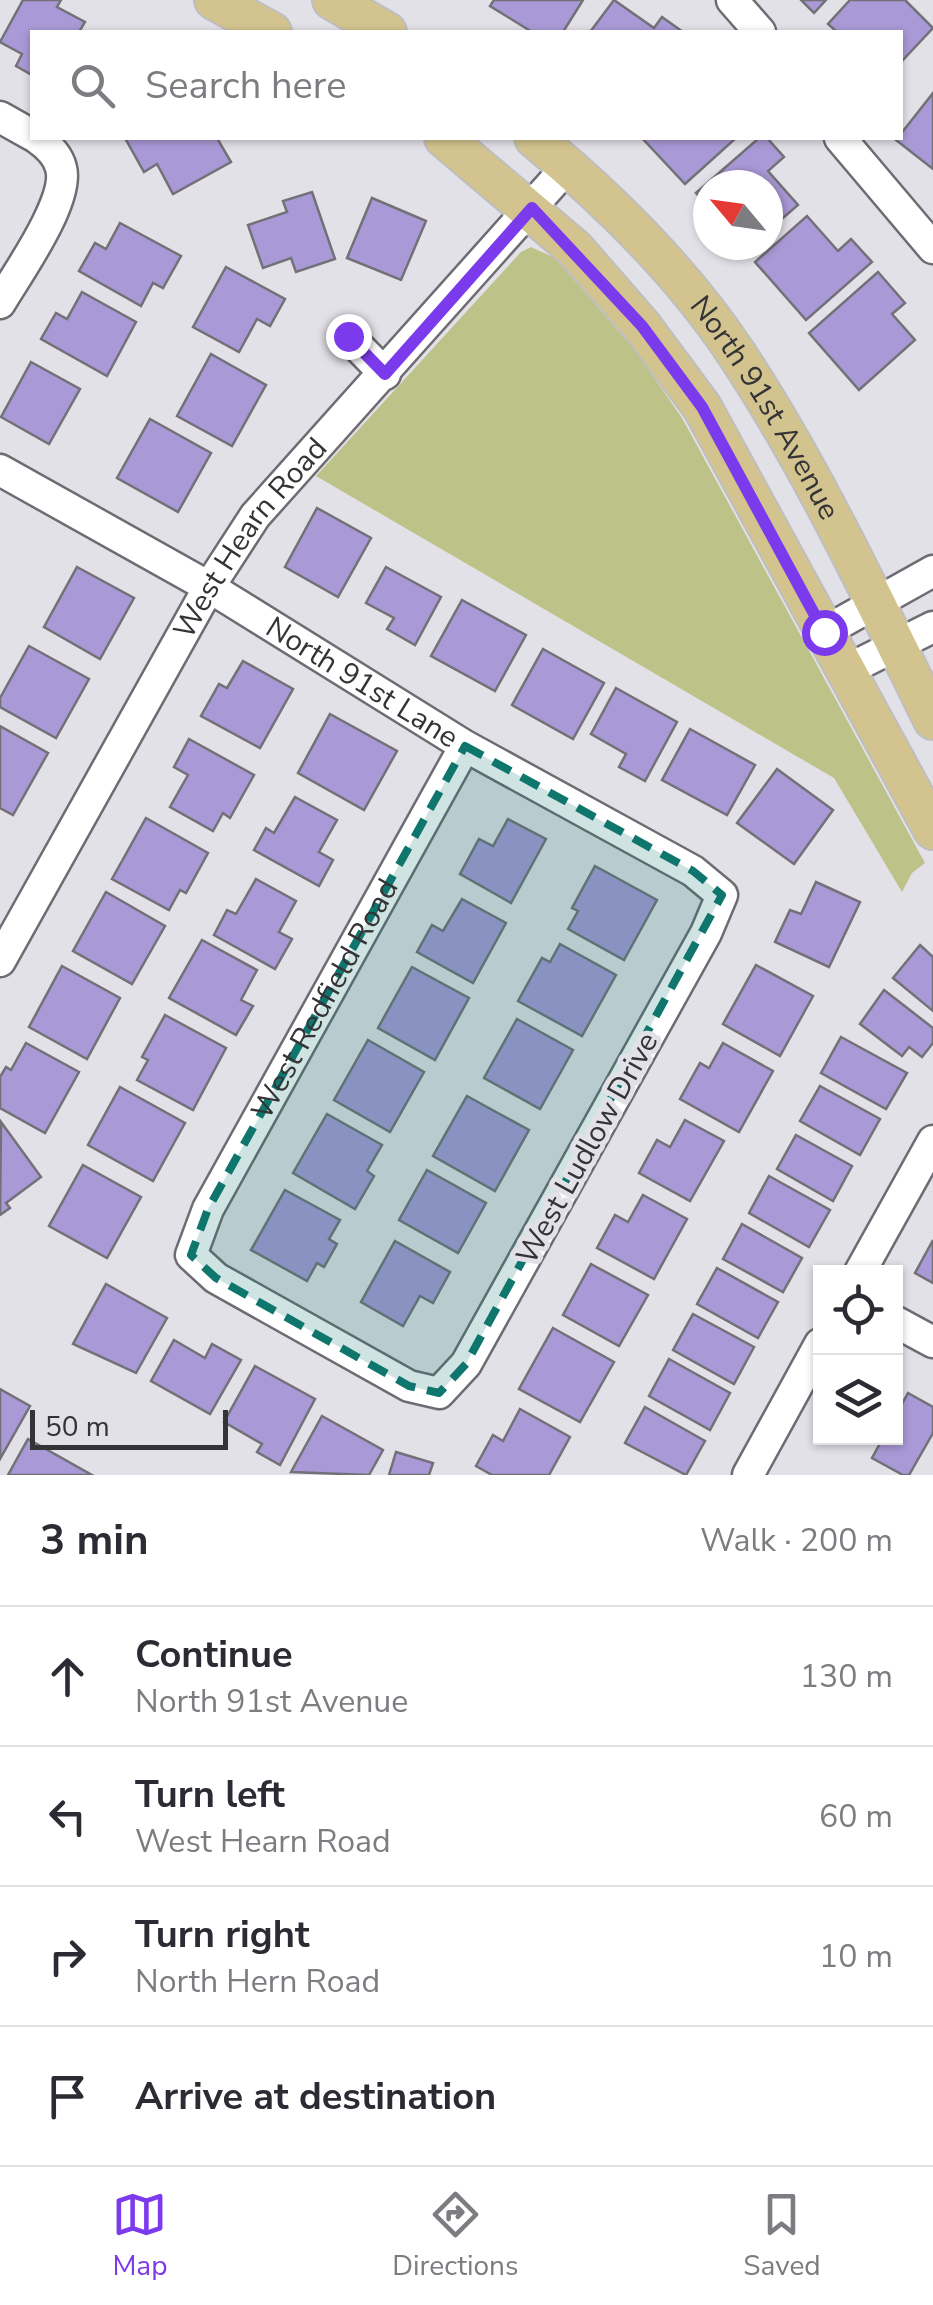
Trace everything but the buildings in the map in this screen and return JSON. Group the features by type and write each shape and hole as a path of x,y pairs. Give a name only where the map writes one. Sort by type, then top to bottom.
{"main road":[{"path":"214,0 268,30"},
{"path":"332,0 384,30"},
{"name":"North 91st Avenue","path":"447,140 532,208 642,326 702,407 933,830"},
{"name":"North 91st Avenue","path":"536,140 568,166 699,303 736,353 875,604 933,720"}],"street":[{"path":"732,0 758,30"},
{"path":"0,117 30,133"},
{"path":"0,303 60,194 61,167 38,140"},
{"path":"842,140 888,200 933,248"},
{"name":"West Hearn Road","path":"0,961 209,587 254,516 568,166"},
{"path":"348,336 385,374"},
{"name":"North 91st Lane","path":"0,470 209,587 465,746 693,870 722,894"},
{"path":"824,632 933,571"},
{"path":"844,671 933,626"},
{"name":"West Redfield Road","path":"439,1392 409,1386 216,1278 191,1256 208,1209 465,746"},
{"name":"West Ludlow Drive","path":"439,1392 466,1364 706,933 722,894"},
{"path":"864,1265 933,1140"},
{"path":"903,1326 933,1342"},
{"path":"748,1475 814,1355"}],"highlighted area":[{"path":"465,746 693,871 722,895 466,1364 439,1393 409,1386 216,1278 191,1255 208,1209"}],"green space":[{"path":"531,247 555,258 635,350 682,418 925,863 912,873 902,892 834,778 316,476 521,252"}],"route":[{"path":"348,336 385,374 532,208 642,326 702,407 824,632"}]}
